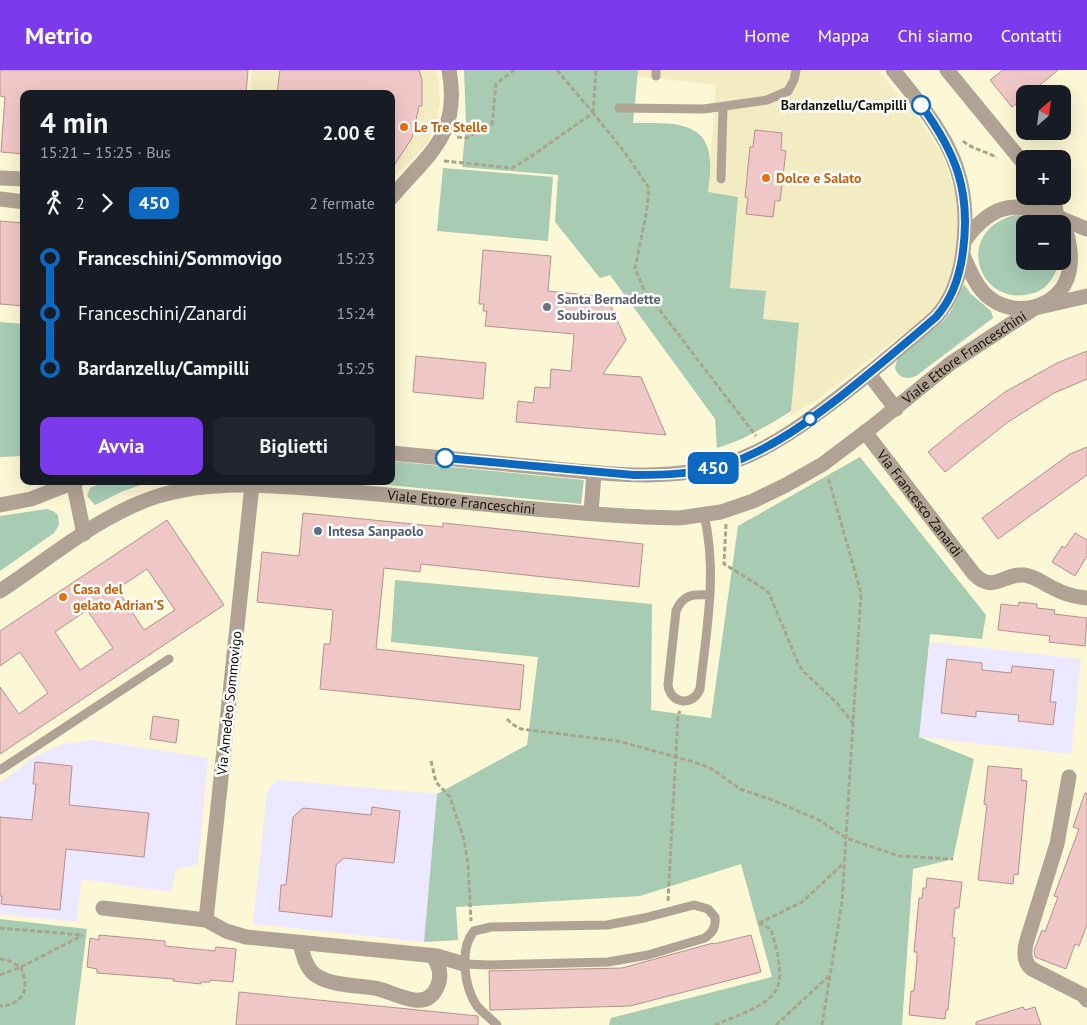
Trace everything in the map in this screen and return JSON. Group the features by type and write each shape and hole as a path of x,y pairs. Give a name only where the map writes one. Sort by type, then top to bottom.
{"street":[{"path":"395,194 426,159 443,136 452,112 453,97 449,70"},
{"path":"395,453 594,472 656,475 696,471 724,465 768,446 793,431 869,374 941,312 954,288 964,248 966,207 964,192 956,165 936,125 893,70"},
{"path":"947,70 1016,154"},
{"path":"0,178 20,179"},
{"path":"0,199 20,202"},
{"path":"1052,215 1037,209 1024,207 999,210 980,221 964,248 973,278 990,298 1011,307 1035,308 1087,296"},
{"path":"1071,223 1087,230"},
{"path":"1035,308 1055,294 1066,282 1069,270"},
{"name":"Viale Ettore Franceschini","path":"0,591 84,534 133,506 168,493 213,486 325,486 591,513 670,518 704,515 727,510 786,486 823,464 896,409 951,363 1035,308"},
{"name":"Viale Ettore Franceschini","path":"869,374 896,409"},
{"name":"Via Francesco Zanardi","path":"865,432 974,574 982,581 995,583 1018,575 1028,575 1061,592 1087,598"},
{"path":"591,513 594,472"},
{"path":"0,505 30,499 66,485"},
{"path":"75,485 84,534"},
{"name":"Via Amedeo Sommovigo","path":"206,920 252,485"},
{"path":"1069,777 1057,844 1024,954 1026,963 1032,969 1083,995 1087,1000"},
{"path":"103,908 206,920 226,931 246,937 433,956 448,958 464,964"},
{"path":"300,943 306,965 320,978 379,989 415,1001 431,996 438,987 441,977 437,962 433,956"}],"lane":[{"path":"619,108 682,110 723,108 767,100 781,95 791,86 796,70"},
{"path":"721,179 723,108"},
{"path":"704,515 710,544 710,595 700,689 695,698 685,702 674,698 668,690 676,611 681,600 686,597 710,595"},
{"path":"0,770 169,659"},
{"path":"464,964 568,964 620,960 648,955 701,940 710,935 715,927 715,917 703,906 689,906 619,924 600,926 491,927 474,931 468,940 464,964 475,1002 484,1014 497,1025"}],"path":[{"path":"443,136 467,138 492,124 496,84 514,70"},
{"path":"557,70 623,150 648,188 646,215 635,268 643,288 678,331 754,433 768,446"},
{"path":"593,113 596,70"},
{"path":"426,159 512,168 593,113"},
{"path":"960,138 965,144 990,153 1001,160"},
{"path":"822,1025 842,902 861,594 823,464"},
{"path":"727,510 724,564 769,593 801,668 836,702 854,724"},
{"path":"667,912 674,757 678,714 685,702"},
{"path":"507,720 521,729 618,741 694,762 712,770 740,789 802,811 846,838 899,856 952,859"},
{"path":"432,761 436,782 450,797 464,840 468,864 470,914 474,931"},
{"path":"715,1025 755,1007 772,997 778,989 777,950 771,928 759,923 802,902 844,863"},
{"path":"0,928 84,935 0,975"},
{"path":"0,959 20,967 25,984 20,999 9,1006 0,1006"},
{"path":"776,1025 830,975"}],"shaded area":[{"path":"252,70 435,70 439,83 440,104 436,122 428,142 411,161 395,175 395,90 250,90"},
{"path":"638,70 878,70 926,129 941,153 953,185 958,204 958,240 950,280 940,303 920,321 817,400 790,416 791,411 763,319 766,291 730,288 738,197 708,193 716,85 637,76"},
{"path":"930,642 1081,659 1071,754 919,737"},
{"path":"91,740 208,758 198,864 176,869 171,892 81,879 77,922 0,914 0,783 34,757 64,744"},
{"path":"278,780 437,794 424,942 253,924 267,794 271,786"}],"green space":[{"path":"464,70 638,70 633,123 670,124 693,130 701,137 707,147 710,165 708,192 738,197 730,288 766,291 763,319 799,323 791,411 746,437 717,448 715,419 610,275 600,278 555,222 558,175 462,167 466,123"},
{"path":"443,168 553,177 548,241 437,231"},
{"path":"1016,215 1016,270 1056,270 1051,281 1039,291 1015,295 999,290 987,280 980,266 979,251 984,236 995,224"},
{"path":"964,284 970,293 991,311 993,318 916,376 906,378 901,376 895,368 897,361 907,348 946,318"},
{"path":"0,322 20,324 20,456 0,457"},
{"path":"860,457 986,615 982,639 930,634 919,737 974,759 953,859 913,869 902,1025 609,1025 611,1018 772,977 741,864 640,896 456,907 458,940 424,942 437,794 527,745 538,657 391,642 395,580 652,604 651,710 711,718 738,526"},
{"path":"395,461 584,480 581,504 389,485 395,485"},
{"path":"97,485 141,485 95,505 87,496 90,488"},
{"path":"47,509 58,515 59,525 54,533 0,571 0,516"},
{"path":"0,919 87,929 75,1025 0,1025"}],"building":[{"path":"0,70 248,70 246,90 20,90 20,154 1,152 5,97 0,96"},
{"path":"280,70 419,70 422,80 422,106 419,106 412,138 395,164 395,90 278,90"},
{"path":"1003,70 1058,70 1040,85 1016,85 1016,104 1012,107 990,80"},
{"path":"755,130 782,133 781,150 786,151 780,201 775,201 773,217 746,214 748,198 745,197 750,147 753,147"},
{"path":"0,221 20,223 20,306 0,304"},
{"path":"483,250 551,256 548,291 607,297 626,340 603,374 641,377 666,435 516,422 518,401 533,403 535,387 550,388 551,369 571,371 574,334 485,326 487,311 483,311 484,304 479,304"},
{"path":"1087,351 1087,379 1054,393 1008,422 945,472 928,452 1005,392 1057,363"},
{"path":"416,356 486,363 483,399 413,392"},
{"path":"1087,447 1087,475 998,539 982,518 1070,454"},
{"path":"303,513 443,527 443,523 643,544 639,587 421,564 420,572 384,568 376,649 524,665 520,710 320,689 324,644 330,644 333,610 257,602 262,552 299,556"},
{"path":"167,520 224,605 0,754 0,687 19,714 48,693 20,652 0,666 0,631","holes":["147,569 175,610 144,630 117,589","87,610 113,648 80,670 55,632"]},
{"path":"1075,533 1087,540 1087,556 1075,576 1052,562 1062,546 1065,548"},
{"path":"1019,602 1037,604 1037,608 1055,610 1054,614 1087,618 1085,646 1049,642 1050,636 998,630 1001,604 1018,606"},
{"path":"947,659 982,663 982,670 1011,673 1012,666 1054,670 1050,702 1056,702 1053,725 1018,721 1019,715 976,711 976,717 941,713"},
{"path":"153,716 179,720 176,743 150,739"},
{"path":"35,762 72,766 69,805 149,813 144,857 66,849 60,910 1,904 0,817 32,820 36,784 33,784"},
{"path":"988,766 1022,769 1021,780 1027,781 1018,875 1014,874 1013,884 978,880 987,805 984,804"},
{"path":"1085,793 1087,793 1087,925 1079,946 1075,944 1066,969 1035,957 1034,951 1042,930 1045,932 1058,897 1054,896 1079,829 1073,827"},
{"path":"372,807 400,811 394,863 344,858 336,865 332,917 279,911 281,885 286,885 293,817 303,808 371,815"},
{"path":"927,878 962,882 959,908 955,908 952,937 955,938 948,1010 946,1010 945,1019 909,1015 911,991 914,991 917,959 917,952 914,952 919,898 922,898 923,888 926,888"},
{"path":"99,935 165,941 165,946 215,951 216,947 236,949 233,982 210,980 210,982 201,982 201,984 173,981 174,979 97,973 97,969 87,967 90,938 99,940"},
{"path":"751,935 761,972 630,1006 490,1010 489,971 622,968 713,943"},
{"path":"239,992 478,1016 478,1025 236,1025"},
{"path":"1023,1007 1025,1010 1035,1007 1041,1025 976,1025 976,1022"}],"bus line":[{"name":"450","path":"445,458 634,475 674,474 706,470 742,459 793,431 869,374 936,317 949,300 960,273 965,240 966,207 964,192 956,165 944,139 921,105"}],"place":[{"name":"Bardanzellu/Campilli","path":"921,105"},
{"name":"Le Tre Stelle","path":"404,127"},
{"name":"Dolce e Salato","path":"766,178"},
{"name":"Santa Bernadette Soubirous","path":"547,307"},
{"name":"Intesa Sanpaolo","path":"318,531"},
{"name":"Casa del gelato Adrian'S","path":"63,597"}]}
